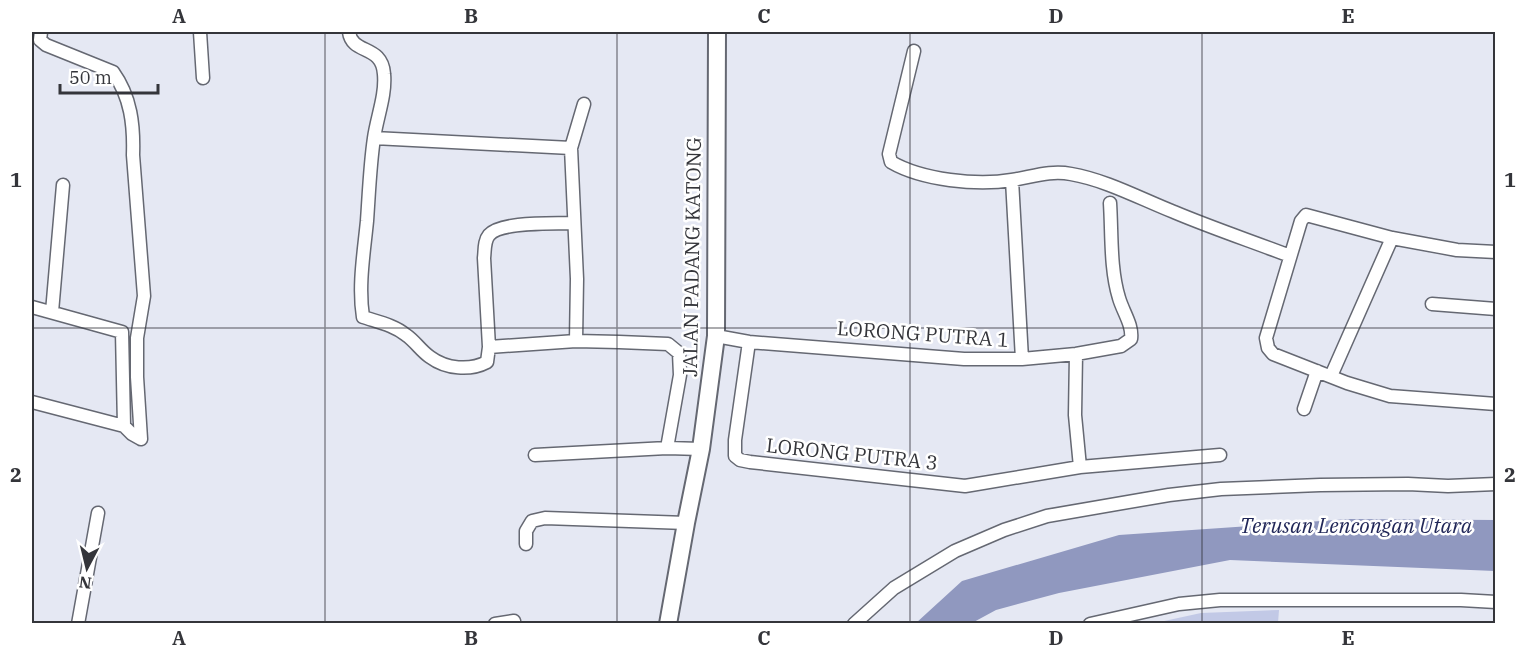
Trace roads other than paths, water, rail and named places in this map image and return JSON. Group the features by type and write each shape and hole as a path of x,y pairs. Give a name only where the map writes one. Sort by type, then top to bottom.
{"street":[{"path":"32,402 124,426 141,439 136,377 136,338 144,296 133,155 134,132 130,108 120,82 113,72 46,45 40,40 41,32"},
{"path":"200,32 203,78"},
{"path":"349,32 354,44 380,58 384,82 374,138 362,265 363,317 395,327 407,335 429,357 452,366 477,368 487,362 489,347 484,258 485,244 490,234 505,227 573,223"},
{"name":"JALAN PADANG KATONG","path":"668,624 701,449 716,336 717,32"},
{"path":"914,51 889,154 891,162 931,176 972,182 1012,180 1047,173 1069,173 1092,179 1290,256"},
{"path":"576,341 577,279 571,148 584,104"},
{"path":"374,138 571,148"},
{"path":"1012,180 1022,359"},
{"path":"52,312 63,185"},
{"name":"LORONG PUTRA 1","path":"716,336 749,342 964,358 1022,359 1076,354 1128,343 1132,332 1115,282 1110,203"},
{"path":"1496,252 1457,250 1392,238 1306,215 1301,221 1266,338 1273,354 1390,396 1496,404"},
{"path":"1331,376 1392,238"},
{"path":"1432,304 1496,309"},
{"path":"32,307 122,332 124,426"},
{"path":"489,347 576,341 668,344 679,353 680,375 667,448"},
{"name":"LORONG PUTRA 3","path":"749,342 735,440 735,456 740,460 965,486 1080,467 1220,455"},
{"path":"1076,354 1075,415 1080,467"},
{"path":"1304,409 1317,371"},
{"path":"535,455 667,448 701,449"},
{"path":"854,624 894,588 955,551 1004,530 1047,516 1169,495 1221,489 1320,485 1496,484"},
{"path":"78,624 98,513"},
{"path":"526,544 526,531 532,521 545,518 686,523"},
{"path":"1090,624 1179,604 1220,600 1496,602"},
{"path":"495,624 514,621"}],"water":[{"name":"Terusan Lencongan Utara","path":"1350,519 1495,520 1495,571 1230,560 1059,593 996,610 972,623 916,623 962,581 1119,535"}]}
